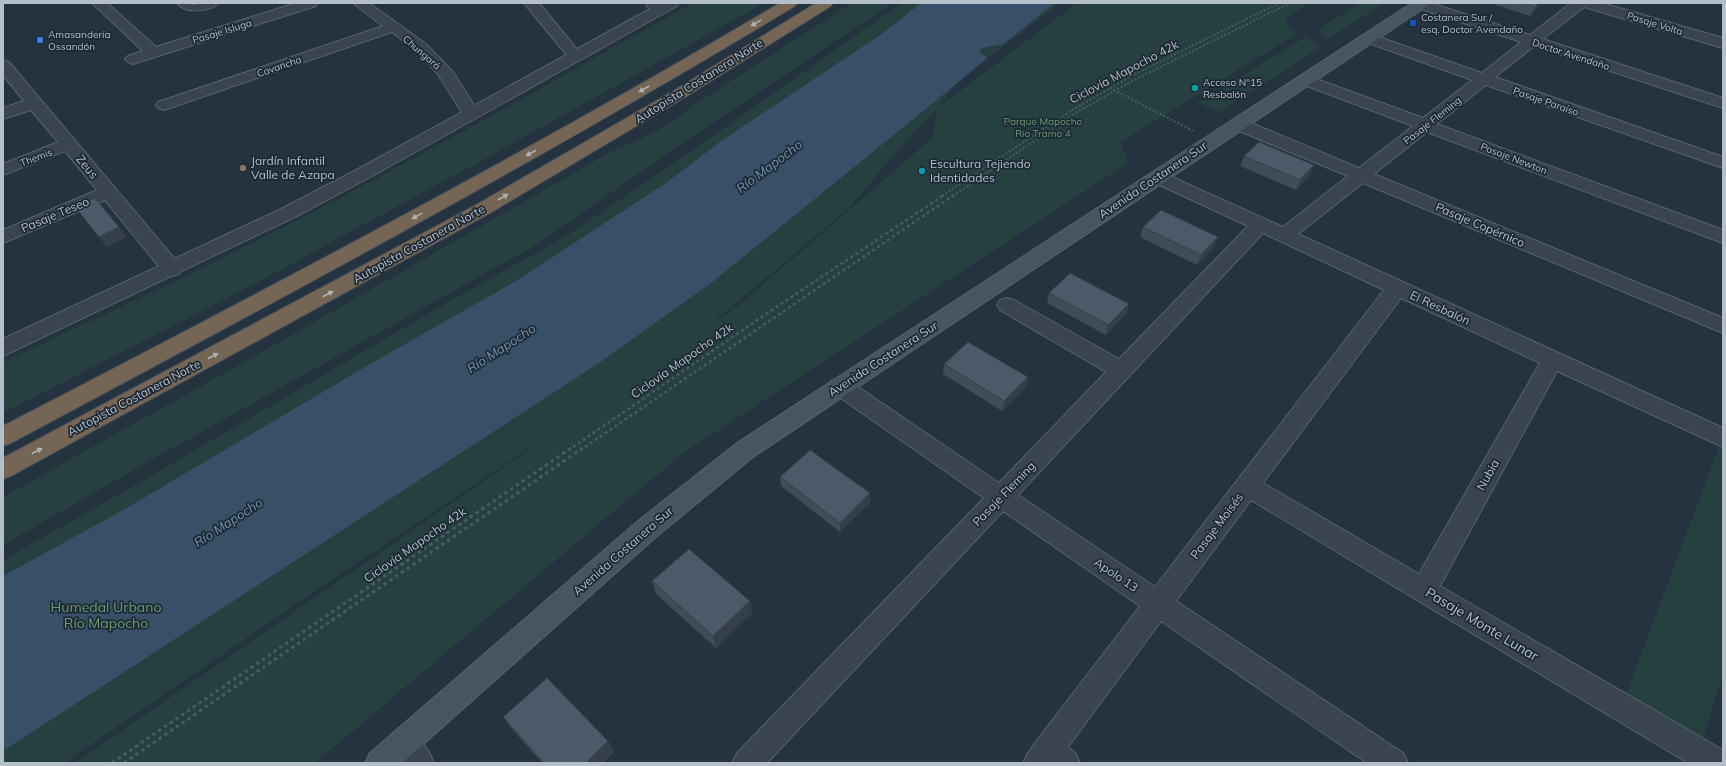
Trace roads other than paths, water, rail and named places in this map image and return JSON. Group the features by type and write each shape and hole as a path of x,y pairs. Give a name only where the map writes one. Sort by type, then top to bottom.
{"highway":[{"name":"Autopista Costanera Norte","path":"3,437 348,255 581,126 790,3"},
{"name":"Autopista Costanera Norte","path":"3,469 483,209 681,93 826,3"}],"main road":[{"name":"Avenida Costanera Sur","path":"380,763 411,753 699,486 745,450 1421,4"}],"street":[{"path":"99,3 153,52"},
{"name":"Pasaje Isluga","path":"133,59 311,3"},
{"name":"Chungará","path":"360,3 393,27 438,64 451,81 471,113"},
{"path":"531,3 575,56"},
{"name":"Pasaje Fleming","path":"1284,236 1580,3"},
{"name":"Pasaje Volta","path":"1587,3 1723,43"},
{"name":"Doctor Avendaño","path":"1421,4 1723,103"},
{"path":"3,348 235,240 333,190 575,56 661,5"},
{"name":"Cavancha","path":"164,105 393,27"},
{"name":"Pasaje Paraíso","path":"1368,38 1723,163"},
{"name":"Zeus","path":"3,65 172,269"},
{"name":"Pasaje Newton","path":"1305,80 1723,237"},
{"path":"3,114 34,103"},
{"name":"Pasaje Copérnico","path":"1238,124 1723,326"},
{"name":"Themis","path":"3,170 68,144"},
{"name":"El Resbalón","path":"1157,177 1723,438"},
{"name":"Pasaje Teseo","path":"3,237 108,192"},
{"name":"Pasaje Fleming","path":"747,763 1260,225"},
{"name":"Pasaje Moisés","path":"1050,758 1158,604 1397,288"},
{"path":"1007,305 1121,371"},
{"name":"Nubia","path":"1424,590 1552,360"},
{"name":"Apolo 13","path":"840,386 1393,763"},
{"name":"Pasaje Monte Lunar","path":"1248,486 1716,763"}],"lane":[{"path":"182,3 185,7 191,9 214,3"}],"water":[{"name":"Humedal Urbano Río Mapocho","path":"921,3 1054,4 1003,44 982,48 979,52 987,57 984,61 927,108 711,283 596,365 3,751 3,576 125,509 370,364 516,281 666,183 724,139 883,33"}],"place":[{"name":"Costanera Sur / esq. Doctor Avendaño","path":"1413,23"},
{"name":"Amasandería Ossandón","path":"40,40"},
{"name":"Acceso N°15 Resbalón","path":"1195,88"},
{"name":"Jardín Infantil Valle de Azapa","path":"243,168"},
{"name":"Escultura Tejiendo Identidades","path":"922,171"}],"park label":[{"name":"Parque Mapocho Río Tramo 4","path":"1043,126"}],"water label":[{"name":"Río Mapocho","path":"769,166"},
{"name":"Río Mapocho","path":"501,348"},
{"name":"Río Mapocho","path":"228,522"}]}
